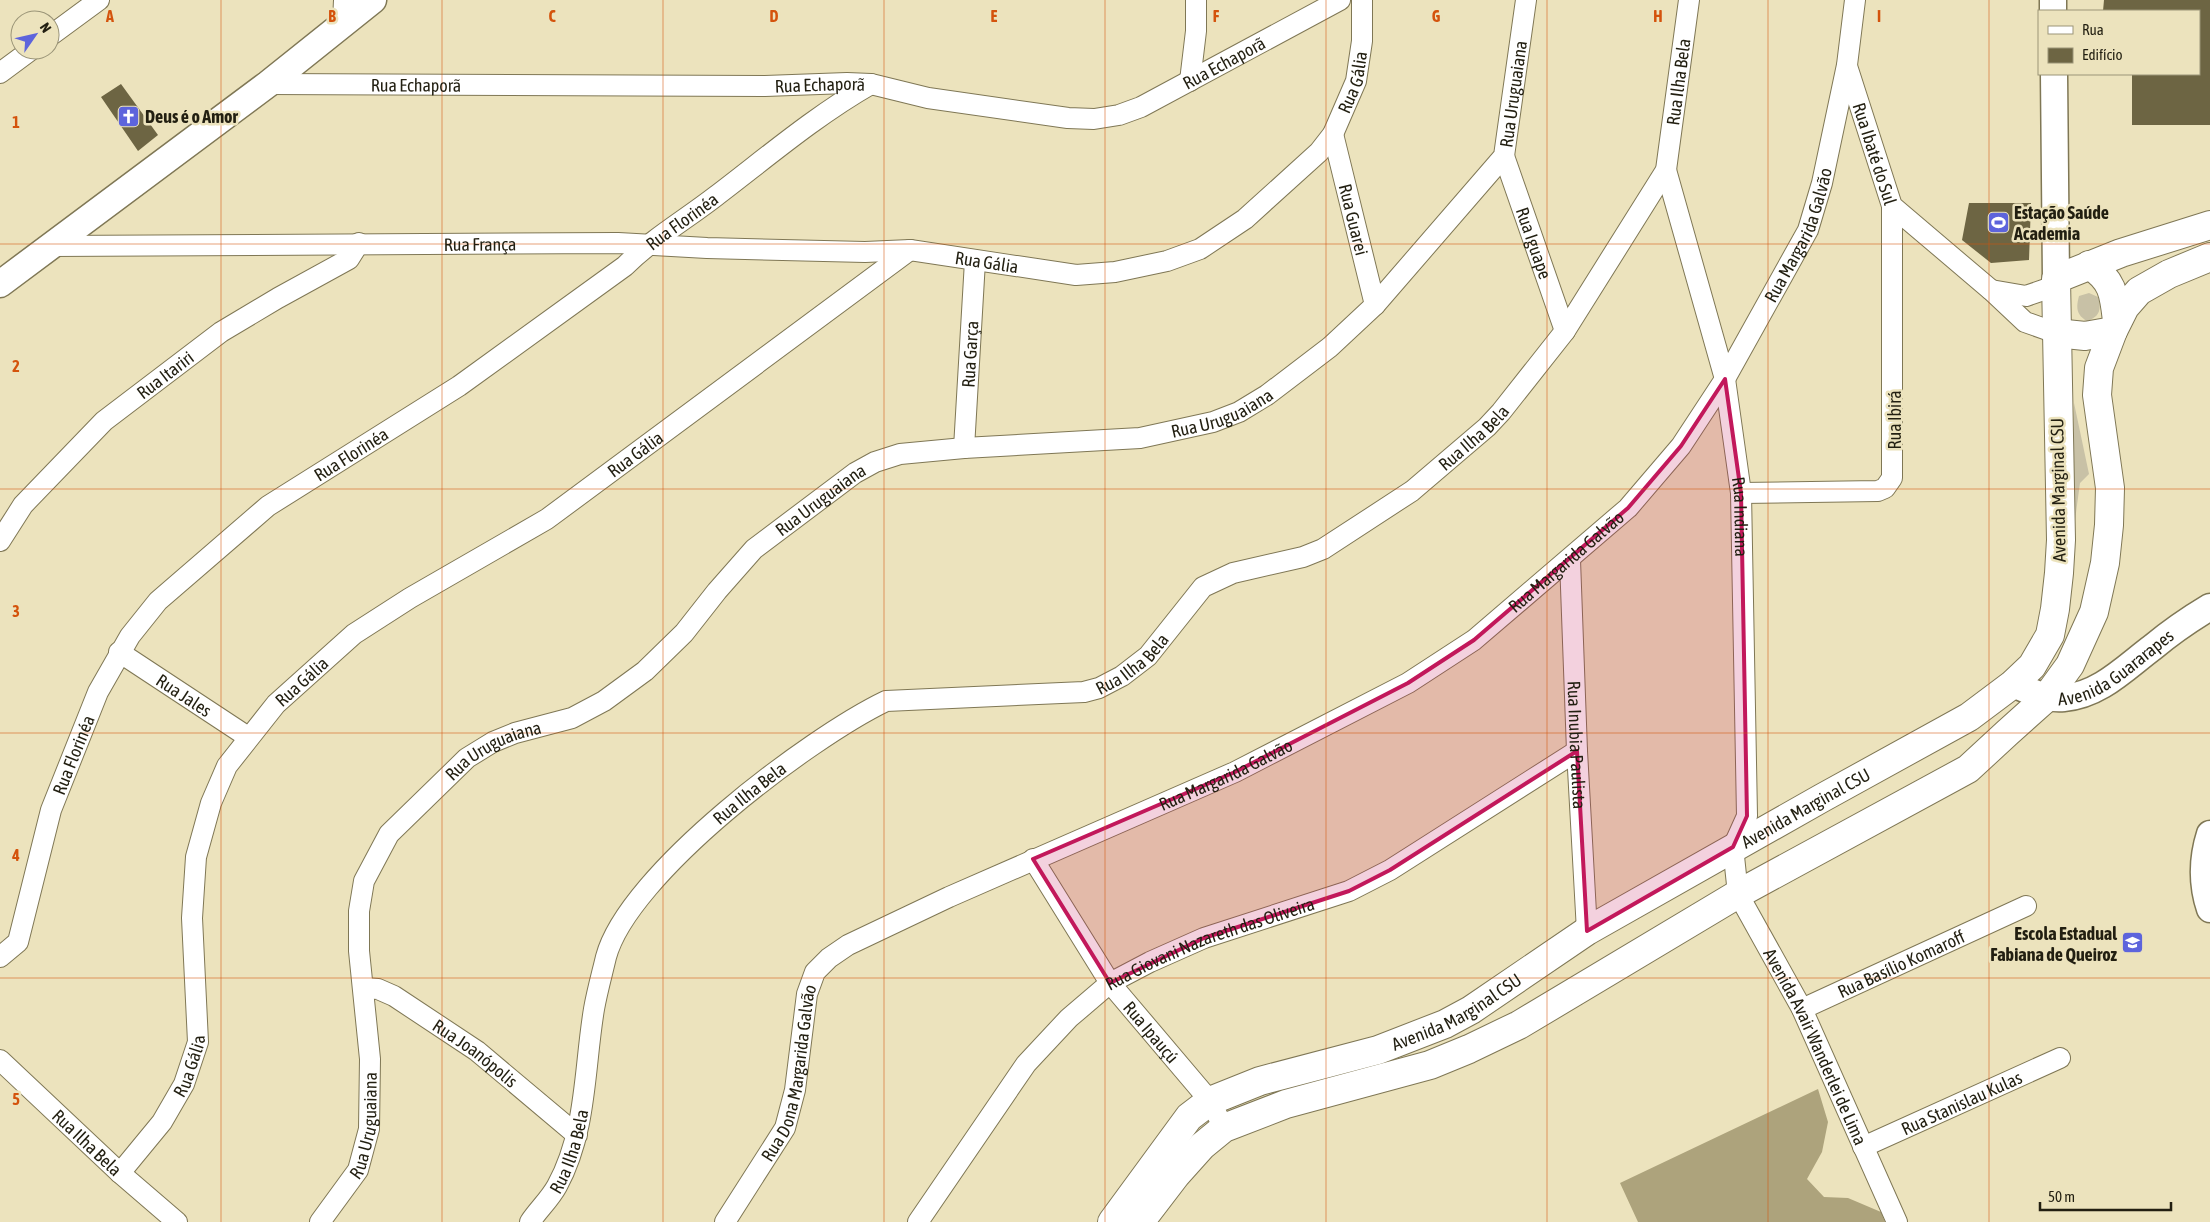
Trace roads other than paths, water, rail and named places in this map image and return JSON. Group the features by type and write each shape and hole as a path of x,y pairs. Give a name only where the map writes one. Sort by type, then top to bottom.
{"main road":[{"path":"2055,283 2089,265 2210,225"},
{"name":"Avenida Marginal CSU","path":"1112,1222 1184,1123 1199,1108 1210,1101 1260,1081 1378,1050 1445,1024 1471,1010 1587,931 1736,870 1968,769 2046,698 2070,665 2094,612 2105,563 2110,488 2097,396 2099,368 2115,326 2124,307 2139,292 2169,274 2210,257"},
{"path":"2056,333 2085,336 2115,326 2109,282 2101,272 2089,265"},
{"name":"Avenida Marginal CSU","path":"1140,1222 1176,1175 1202,1146 1224,1128 1286,1104 1399,1074 1469,1049 1520,1025 1736,870 1969,717 2013,684 2032,666 2050,635 2055,609 2060,540 2055,283"}],"street":[{"path":"60,29 99,0"},
{"path":"0,284 268,84 344,11 373,0"},
{"path":"1190,81 1196,31 1196,0"},
{"name":"Rua Echaporã","path":"268,84 871,84 928,98 1068,118 1094,119 1119,116 1141,107 1340,0"},
{"name":"Rua Gália","path":"120,1173 162,1122 184,1084 198,1042 192,918 196,857 211,803 227,766 248,737 276,704 354,634 410,598 546,519 910,250 1076,275 1115,272 1167,261 1200,249 1245,219 1306,164 1333,134 1356,81 1362,40 1362,0"},
{"name":"Rua Uruguaiana","path":"320,1222 358,1170 369,1129 370,1059 359,951 359,911 364,881 389,834 467,758 493,742 514,733 572,718 611,696 645,671 684,633 717,591 754,549 855,473 875,462 900,454 964,448 1140,438 1213,422 1238,412 1267,395 1330,348 1375,305 1504,156 1526,0"},
{"name":"Rua Ilha Bela","path":"530,1222 557,1186 577,1135 585,1091 594,1009 607,955 630,909 660,872 734,806 828,735 860,714 886,701 1084,692 1099,688 1122,676 1148,656 1203,587 1233,573 1303,557 1323,549 1412,491 1487,427 1565,332 1666,170 1689,0"},
{"name":"Rua Margarida Galvão","path":"1002,873 1235,772 1408,683 1474,640 1570,560 1628,508 1675,453 1726,379 1808,230 1822,183 1847,64 1855,0"},
{"path":"0,73 18,60"},
{"name":"Rua Ibaté do Sul","path":"1847,64 1892,206 1992,290 2025,322 2056,333"},
{"path":"1992,290 2026,296 2055,283 2054,75"},
{"name":"Rua Florinéa","path":"0,957 18,942 50,810 98,692 119,652 158,601 268,506 459,386 624,266 648,244 694,213 838,103 871,84"},
{"name":"Rua Guarei","path":"1333,134 1375,305"},
{"name":"Rua Iguape","path":"1504,156 1565,332"},
{"name":"Rua Indiana","path":"1666,170 1726,379 1741,493 1748,816 1736,870"},
{"name":"Rua Ibirá","path":"1741,493 1878,491 1885,488 1892,478 1892,206"},
{"name":"Rua França","path":"50,246 359,243 648,244 865,252 910,250"},
{"name":"Rua Itariri","path":"0,541 24,505 104,421 221,332 349,259 359,243"},
{"name":"Rua Garça","path":"964,448 975,261"},
{"name":"Rua Inubia Paulista","path":"1570,560 1577,751 1587,931"},
{"name":"Avenida Guararapes","path":"2013,684 2046,698 2063,699 2082,695 2102,686 2153,646 2210,607"},
{"name":"Rua Jales","path":"119,652 248,737"},
{"name":"Rua Giovani Nazareth das Oliveira","path":"918,1222 1026,1064 1069,1018 1110,983 1150,962 1204,938 1349,891 1390,870 1577,751"},
{"path":"2210,834 2204,866 2205,894 2210,910"},
{"name":"Rua Ipauçú","path":"1034,859 1110,983 1210,1101 1224,1128"},
{"name":"Avenida Avair Wanderlei de Lima","path":"1736,870 1802,1009 1898,1222"},
{"name":"Rua Dona Margarida Galvão","path":"725,1222 784,1128 795,1090 807,994 815,972 829,958 848,945 1002,873"},
{"name":"Rua Basílio Komaroff","path":"1802,1009 2026,906"},
{"name":"Rua Joanópolis","path":"364,988 378,989 394,996 477,1051 577,1135"},
{"name":"Rua Stanislau Kulas","path":"1863,1147 2060,1058"},
{"name":"Rua Ilha Bela","path":"0,1060 120,1173 177,1222"}],"place":[{"name":"Deus é o Amor","path":"129,116"},
{"name":"Estação Saúde Academia","path":"1998,222"},
{"name":"Escola Estadual Fabiana de Queiroz","path":"2133,943"}]}
